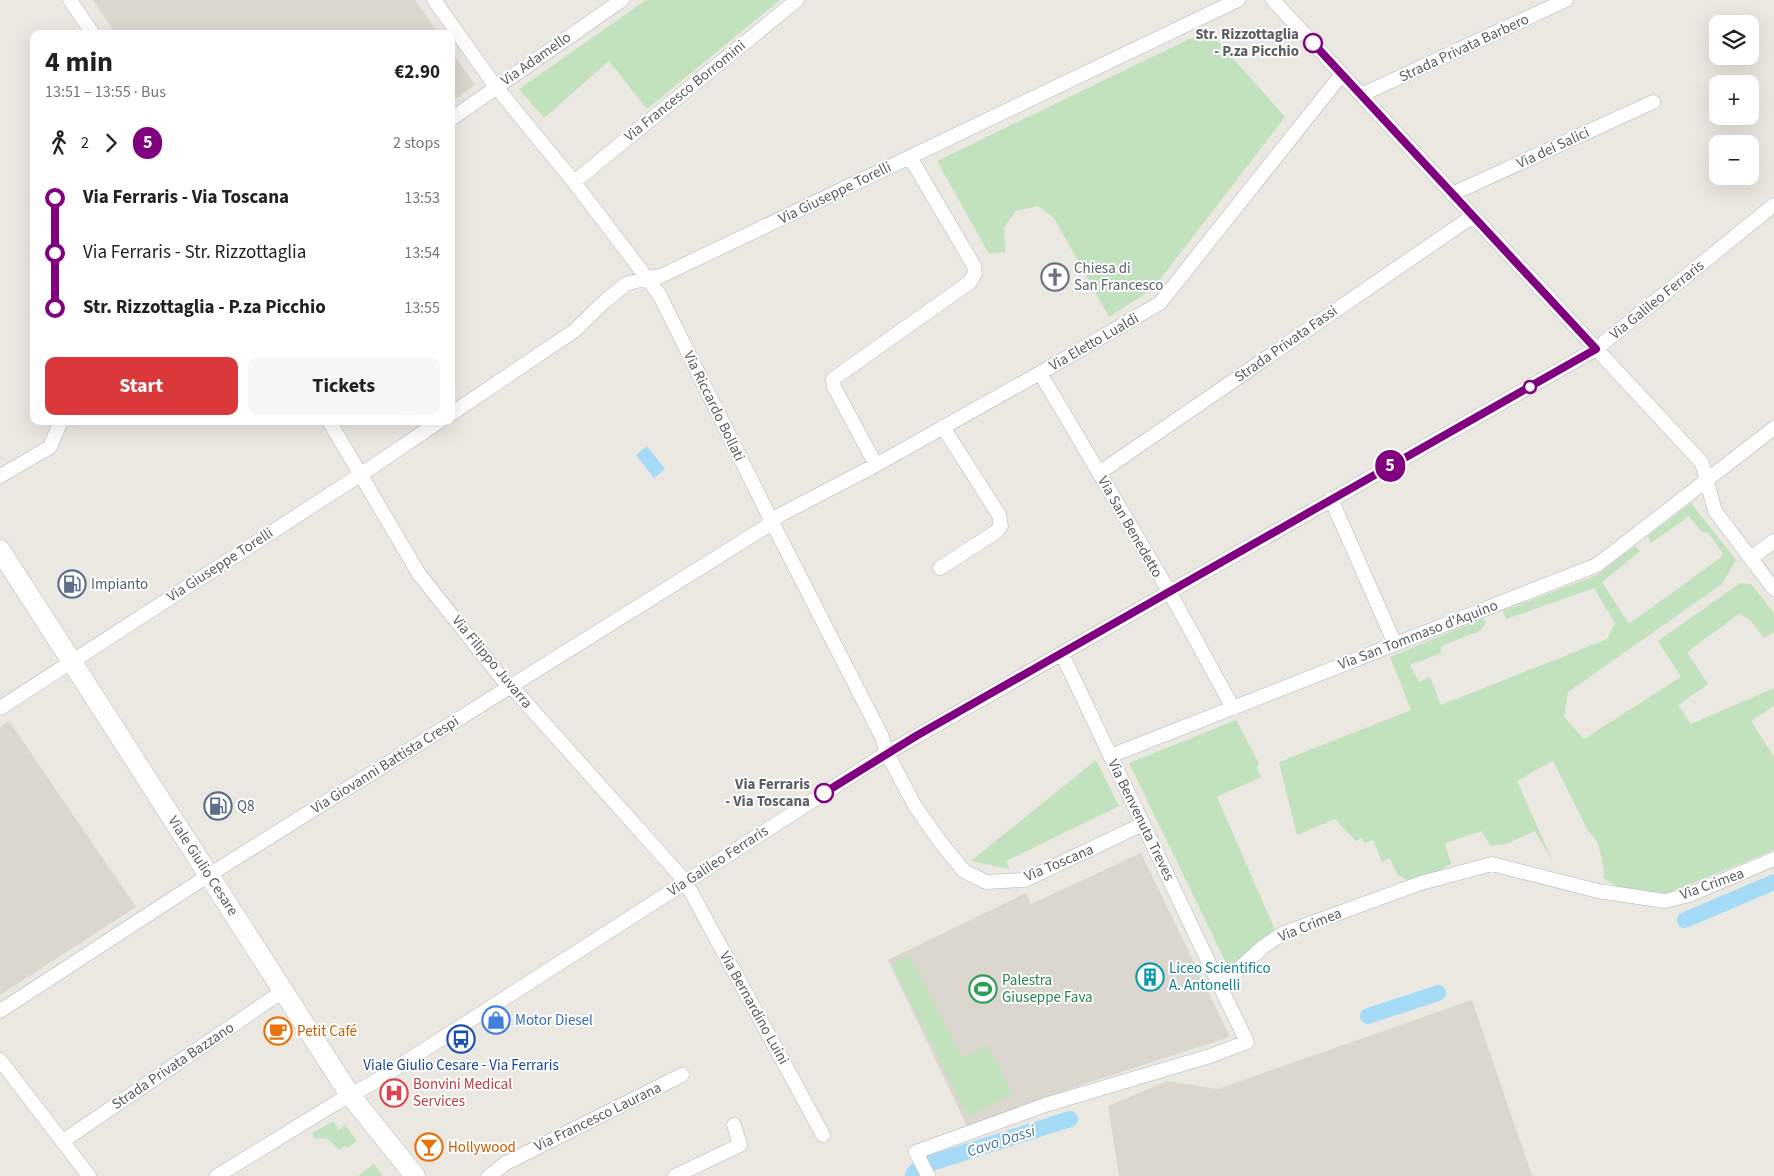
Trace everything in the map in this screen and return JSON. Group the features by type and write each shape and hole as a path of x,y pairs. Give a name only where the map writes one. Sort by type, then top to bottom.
{"main road":[{"name":"Viale Giulio Cesare","path":"0,550 350,1095 415,1176"}],"street":[{"path":"70,0 90,30"},
{"name":"Via Riccardo Bollati","path":"434,0 496,87 574,182 659,294 772,522 882,737 887,753"},
{"name":"Via Adamello","path":"455,116 622,0"},
{"name":"Via Francesco Borromini","path":"574,182 797,0"},
{"name":"Via Giuseppe Torelli","path":"455,411 574,331 626,284 661,276 1238,0"},
{"path":"1273,0 1702,464 1714,511 1774,589"},
{"name":"Strada Privata Barbero","path":"1361,96 1566,0"},
{"name":"Via Eletto Lualdi","path":"772,522 780,515 876,465 1160,303 1342,74"},
{"name":"Via dei Salici","path":"1452,194 1653,102"},
{"path":"876,465 834,387 833,379 970,282 975,273 974,266 910,157"},
{"name":"Via Galileo Ferraris","path":"217,1176 371,1084 887,753 1596,349 1774,205"},
{"name":"Strada Privata Fassi","path":"1099,473 1472,216"},
{"name":"Via San Benedetto","path":"1040,373 1168,592 1233,708"},
{"path":"0,476 50,447 59,425"},
{"name":"Via Filippo Juvarra","path":"331,425 419,574 503,680 685,881"},
{"name":"Via Giuseppe Torelli","path":"0,708 434,425"},
{"path":"940,568 996,532 1001,526 999,515 943,427"},
{"name":"Via San Tommaso d'Aquino","path":"1110,756 1597,565 1774,428"},
{"path":"1331,499 1395,644"},
{"name":"Via Giovanni Battista Crespi","path":"0,1011 209,875 772,522"},
{"path":"1751,558 1774,541"},
{"name":"Via Benvenuta Treves","path":"1062,654 1220,986"},
{"name":"Via Toscana","path":"887,753 915,806 941,843 964,871 986,882 1025,880 1143,824"},
{"name":"Via Crimea","path":"1220,986 1264,946 1284,933 1421,883 1492,864 1598,892 1665,901 1689,895 1774,859"},
{"name":"Via Bernardino Luini","path":"685,881 824,1136"},
{"path":"928,1176 916,1152 1045,1105 1210,1056 1247,1042 1220,986"},
{"name":"Strada Privata Bazzano","path":"63,1141 284,991"},
{"path":"0,1060 89,1176"},
{"name":"Via Francesco Laurana","path":"489,1176 506,1163 682,1075"},
{"path":"675,1176 740,1145 734,1125"}],"shaded area":[{"path":"93,0 415,0 436,30 113,30"},
{"path":"455,57 475,85 455,99"},
{"path":"9,721 136,907 0,995 0,727"},
{"path":"1141,853 1229,1035 1227,1038 1084,1084 967,1126 888,960 1026,893 1031,904"},
{"path":"1472,1000 1532,1176 1119,1176 1108,1106 1167,1081 1218,1089"}],"green space":[{"path":"646,0 780,0 647,109 609,61 544,118 519,89"},
{"path":"1208,30 1285,117 1155,286 1109,317 1054,218 1038,206 1016,211 1004,227 1005,252 989,254 937,161"},
{"path":"1691,503 1736,560 1722,584 1568,692 1564,717 1584,739 1681,677 1658,641 1740,583 1751,584 1774,613 1774,632 1764,638 1751,621 1739,614 1687,652 1708,684 1678,705 1691,724 1774,688 1774,706 1751,721 1774,757 1774,850 1666,894 1622,889 1603,878 1604,869 1598,843 1587,829 1553,761 1517,781 1553,862 1535,831 1506,844 1491,846 1481,831 1445,843 1451,864 1436,873 1408,881 1397,874 1390,858 1382,862 1373,840 1364,843 1362,838 1356,841 1335,819 1297,835 1279,762 1411,710 1390,657 1484,618 1486,623 1480,631 1441,646 1441,653 1410,665 1419,682 1430,677 1441,705 1607,639 1615,623 1594,588 1506,619 1503,611 1597,575 1635,546 1640,551 1602,582 1629,624 1720,558 1723,553 1708,533 1702,532 1689,516 1651,543 1648,536"},
{"path":"1236,720 1259,763 1257,768 1261,777 1217,797 1275,930 1229,969 1129,763"},
{"path":"1096,760 1119,806 1006,861 1010,869 971,861"},
{"path":"910,955 962,1058 988,1045 1013,1094 968,1117 891,964"},
{"path":"333,1121 339,1130 345,1125 357,1141 347,1148 345,1146 339,1150 326,1139 315,1139 312,1133"},
{"path":"374,1164 383,1176 358,1176"}],"water":[{"path":"647,446 665,469 654,478 636,455"}],"waterway":[{"name":"Cavo Dassi","path":"1685,920 1774,882"},
{"name":"Cavo Dassi","path":"1368,1016 1438,993"},
{"name":"Cavo Dassi","path":"931,1163 1070,1119"},
{"name":"Cavo Dassi","path":"913,1176 920,1168"}],"bus line":[{"name":"5","path":"824,793 916,736 1596,349 1313,43"}],"place":[{"name":"Str. Rizzottaglia - P.za Picchio","path":"1313,43"},
{"name":"Chiesa di San Francesco","path":"1055,277"},
{"name":"Impianto","path":"72,584"},
{"name":"Via Ferraris - Via Toscana","path":"824,793"},
{"name":"Q8","path":"218,806"},
{"name":"Liceo Scientifico A. Antonelli","path":"1150,977"},
{"name":"Palestra Giuseppe Fava","path":"983,989"},
{"name":"Motor Diesel","path":"496,1020"},
{"name":"Petit Café","path":"278,1031"},
{"name":"Viale Giulio Cesare - Via Ferraris","path":"461,1039"},
{"name":"Bonvini Medical Services","path":"394,1093"},
{"name":"Hollywood","path":"429,1147"}]}
